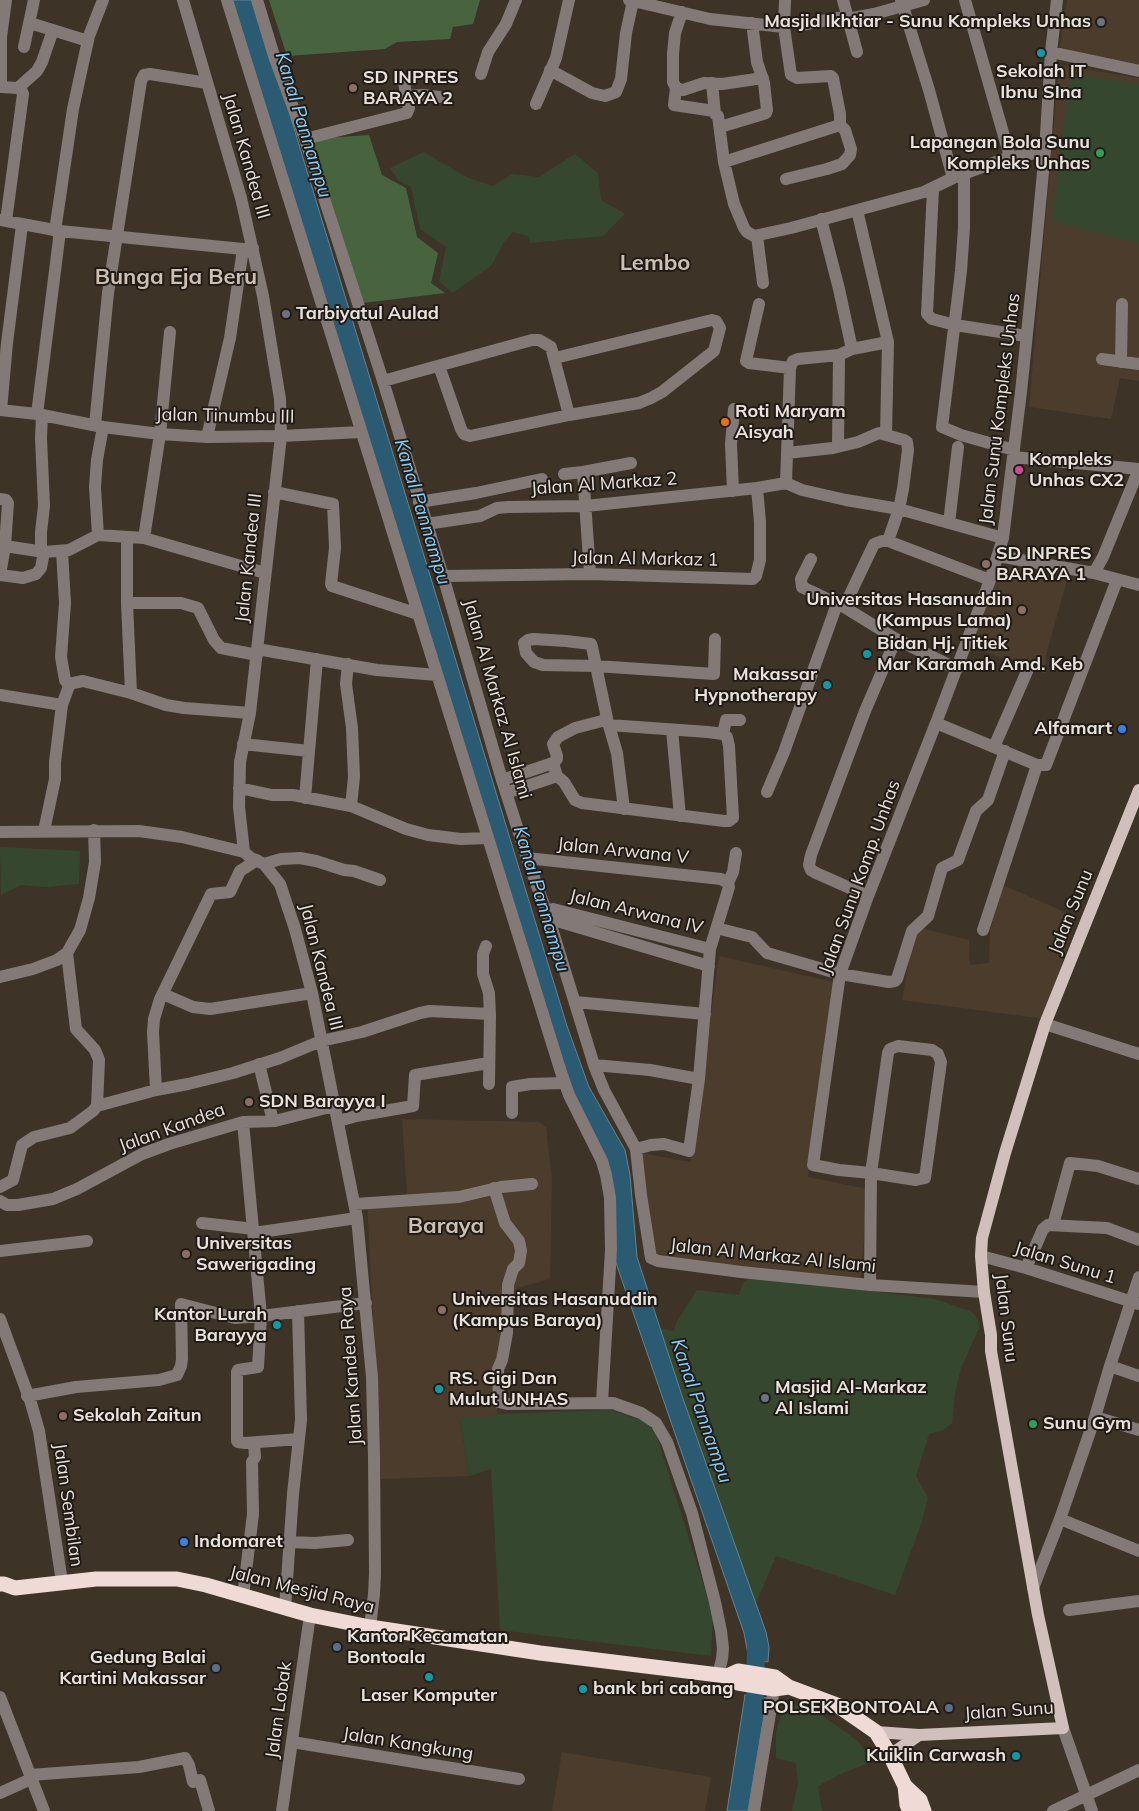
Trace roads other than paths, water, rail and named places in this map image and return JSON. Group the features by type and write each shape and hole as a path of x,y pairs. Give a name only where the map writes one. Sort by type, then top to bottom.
{"highway":[{"name":"Jalan Mesjid Raya","path":"0,1594 16,1588 62,1582 119,1578 177,1579 206,1585 310,1615 370,1627 540,1653 722,1676 738,1683 745,1678 775,1685 837,1705 876,1732 905,1786 907,1805 910,1811"},
{"name":"Jalan Mesjid Raya","path":"0,1584 16,1588"},
{"name":"Jalan Mesjid Raya","path":"905,1786 920,1800 924,1811"}],"main road":[{"name":"Jalan Sunu","path":"876,1732 919,1735 1063,1728 1033,1588 991,1351 991,1335 984,1292 981,1256 982,1238 1005,1153 1045,1024 1139,790"},
{"path":"890,1755 919,1735"}],"street":[{"path":"6,0 1,45 1,87 18,88 22,91 23,99 3,220 57,231 117,238 248,248 207,437"},
{"path":"24,47 34,0"},
{"path":"0,499 8,501 5,546 0,575 23,578 36,574 42,568 43,551 41,532 44,506 40,414 57,231 73,109 88,41 103,0"},
{"name":"Jalan Kandea III","path":"183,0 241,198 248,248 276,370 280,399 281,436 271,529 250,713 240,762 239,788 244,852 260,862 280,884 286,900 312,993 334,1106"},
{"path":"227,0 564,1083 602,1161 610,1198 611,1250 602,1402"},
{"name":"Jalan Al Markaz Al Islami","path":"257,0 275,59 305,139 383,381 443,576 506,793 527,858 545,905 594,1065 604,1090 636,1149 650,1254 653,1260 870,1286 984,1292"},
{"path":"481,74 488,52 506,24 516,0"},
{"path":"536,104 556,58 569,0"},
{"path":"550,70 592,93 605,96 616,92 621,79 631,0 710,19 784,27"},
{"path":"785,0 784,27 791,75 797,78 831,76 834,78 840,125 845,130 851,149 850,156 842,164 786,178"},
{"path":"844,0 857,52"},
{"path":"801,25 848,16 853,18 902,3 924,0"},
{"path":"966,0 1010,157"},
{"name":"Jalan Sunu Kompleks Unhas","path":"936,723 990,580 1003,538 1021,392 1045,151 1051,52 1057,0"},
{"path":"902,3 958,176 964,228 955,325 942,427 1013,453 1139,470 1103,557 1094,573"},
{"path":"682,12 675,33 672,54 676,88 674,106 714,111"},
{"path":"30,23 88,41"},
{"path":"720,127 766,113 767,106 763,78 756,53 752,23"},
{"path":"18,88 37,71 53,30"},
{"path":"1051,52 1139,71"},
{"path":"98,535 95,487 104,320 134,118 143,77 150,74 207,83"},
{"path":"676,88 683,90 704,83 739,82 763,78"},
{"path":"305,139 407,114 408,108 404,81"},
{"path":"712,84 714,111 718,116 724,162 734,204 742,225 747,232 757,236 933,189 958,176 1010,157 1045,151"},
{"path":"406,96 423,95 439,97"},
{"path":"724,162 840,125"},
{"path":"933,189 927,312 932,319 955,325 1026,336"},
{"path":"857,210 888,342 886,434"},
{"path":"821,219 852,349"},
{"path":"0,410 3,343 22,225"},
{"path":"757,236 762,283"},
{"path":"759,304 746,360 750,363 790,368"},
{"path":"1121,362 1122,304"},
{"path":"439,366 461,429 464,434 470,436 569,415 639,403 662,392 714,351 719,335 719,324 712,320 554,358"},
{"path":"144,538 160,434 170,332"},
{"path":"383,381 532,340 539,340 551,347 569,415"},
{"path":"888,342 852,349 839,355 798,359 792,362 790,368 786,483 802,490 899,509 1003,538"},
{"path":"838,446 839,355"},
{"path":"1102,359 1139,364"},
{"path":"733,491 731,444 734,409"},
{"name":"Jalan Tinumbu III","path":"0,410 40,414 99,426 160,434 207,437 360,432"},
{"path":"787,453 810,452 858,442 879,433 904,440 908,446 903,489 899,509 888,541"},
{"path":"949,523 958,447"},
{"path":"564,474 632,463"},
{"path":"583,472 590,574"},
{"path":"420,502 476,493 542,478"},
{"name":"Jalan Al Markaz 2","path":"426,524 480,516 497,508 586,506 733,491 786,483"},
{"name":"Jalan Al Markaz 1","path":"443,576 590,574 754,579 758,572 760,560 760,522 757,488"},
{"path":"274,492 333,504 335,548 332,586 418,614"},
{"path":"5,546 43,551 62,551 70,550 98,535 144,538 265,573"},
{"path":"127,537 126,603 131,693"},
{"path":"767,792 840,605 874,544 888,541 990,580"},
{"path":"62,551 66,603 62,657 65,680 69,686"},
{"path":"998,556 1094,573 1139,585"},
{"path":"810,559 801,585 806,589 840,605 896,639 957,669"},
{"path":"983,930 1041,765 1117,580"},
{"path":"126,603 181,603 198,608 214,640 221,648 318,659 378,670 437,675"},
{"path":"624,809 617,753 608,721 596,666 592,647 589,643 534,639 524,643 529,657 534,662 543,665 596,666 714,674 715,639"},
{"path":"868,896 816,873 811,870 809,865 811,855 866,712 896,639"},
{"path":"305,798 318,659"},
{"path":"348,664 346,684 352,728 354,777 352,806"},
{"path":"724,930 752,937 767,953 840,974 889,982 898,979 912,931 928,916 942,868 958,860 976,811 988,800 999,749 1028,669"},
{"path":"44,830 55,778 55,762 62,706 69,686 73,683 83,681 131,693 161,704 184,708 250,713"},
{"path":"0,695 62,706"},
{"path":"723,734 726,720 740,720"},
{"path":"502,780 553,763 557,759 554,744 558,737 582,725 608,721 672,730 723,734 729,741 734,818 724,821 582,803 575,800 564,782 557,776 553,763"},
{"path":"936,723 1041,765"},
{"name":"Jalan Sunu Komp. Unhas","path":"871,1173 813,1165 840,974 868,896 936,723"},
{"path":"672,730 680,816"},
{"path":"243,744 309,751"},
{"path":"506,793 557,776"},
{"path":"239,788 272,794 293,795 352,806 406,829 428,835 462,839 488,838"},
{"path":"0,977 33,969 57,960 67,953 80,930 88,903 95,862 94,830"},
{"path":"0,832 122,830 156,833 244,852"},
{"path":"636,1149 664,1144 689,1151 699,1079 710,949 729,891 728,883 733,872 736,853"},
{"path":"156,1090 153,1062 153,1032 157,1007 211,894 230,892 240,871 260,862 281,859 300,858 316,861 380,880"},
{"name":"Jalan Arwana V","path":"527,858 715,879 728,883"},
{"name":"Jalan Arwana IV","path":"709,966 555,915 710,949"},
{"path":"486,946 483,954 483,974 489,992 489,1084"},
{"path":"67,953 76,1029 95,1050 99,1060 97,1106"},
{"path":"163,994 193,1007 210,1009 312,993"},
{"path":"575,1002 705,1014"},
{"path":"0,1187 13,1180 22,1145 34,1137 70,1128 97,1106 156,1090 201,1081 259,1064 321,1041 370,1030 420,1013 490,1014"},
{"path":"1045,1024 1139,1054"},
{"path":"870,1286 871,1173 888,1053 890,1049 898,1046 932,1050 938,1054 941,1062 926,1176 923,1180 916,1180 871,1173"},
{"path":"339,1121 356,1116 413,1106 415,1075 489,1063"},
{"path":"259,1064 274,1121"},
{"path":"594,1065 650,1070 699,1079"},
{"path":"512,1113 512,1087 530,1084 564,1083"},
{"name":"Jalan Kandea","path":"0,1201 7,1205 18,1205 53,1199 77,1189 110,1170 157,1148 243,1122 274,1121 334,1106"},
{"name":"Jalan Kandea Raya","path":"334,1106 339,1121 357,1218 372,1377 376,1524 374,1594 370,1627"},
{"path":"243,1122 261,1316 258,1367 238,1370 236,1378 237,1440 241,1443 299,1439"},
{"path":"1053,1224 1070,1162 1098,1166 1139,1180"},
{"path":"355,1204 459,1198 494,1188 532,1184"},
{"path":"494,1188 505,1223 519,1241 521,1251 519,1262 513,1270 508,1285 507,1334 504,1353 498,1368 499,1402 507,1404 613,1403 641,1413 656,1423 667,1442 692,1514 719,1618 722,1676"},
{"path":"202,1223 254,1231 357,1218"},
{"path":"1026,1268 1043,1229 1045,1226 1053,1224 1076,1228 1107,1228 1139,1240"},
{"path":"0,1251 87,1241"},
{"name":"Jalan Sunu 1","path":"981,1256 1026,1268 1135,1303"},
{"path":"1033,1588 1060,1519 1095,1417 1110,1366 1135,1303 1139,1277"},
{"path":"27,1396 76,1387 159,1380 177,1376 181,1366 181,1304 228,1317 261,1316 366,1302"},
{"path":"285,1608 289,1542 301,1420 298,1311"},
{"name":"Jalan Sembilan","path":"0,1319 35,1415 43,1450 62,1582"},
{"path":"1110,1366 1139,1376"},
{"path":"1095,1417 1139,1430"},
{"path":"243,1596 254,1514 252,1462 255,1457 254,1442"},
{"path":"1060,1519 1139,1551"},
{"path":"289,1542 348,1540"},
{"path":"1069,1610 1139,1601"},
{"name":"Jalan Lobak","path":"282,1811 310,1615"},
{"path":"754,1811 775,1685"},
{"path":"0,1698 5,1722 31,1777 44,1811"},
{"path":"1063,1728 1092,1811"},
{"name":"Jalan Kangkung","path":"292,1742 519,1779"},
{"path":"0,1793 31,1777 139,1767 185,1758 189,1764 193,1782 200,1780 209,1811"},
{"path":"1053,1811 1139,1770"}],"water":[{"path":"230,0 255,0 567,1026 589,1087 625,1150 630,1175 637,1257 682,1396 766,1632 769,1647 768,1662 749,1659 744,1633 615,1260 611,1200 567,1086"},
{"path":"745,1695 767,1698 748,1811 727,1811"}],"waterway":[{"name":"Kanal Pannampu","path":"754,1719 756,1638"}],"place":[{"name":"Masjid Ikhtiar - Sunu Kompleks Unhas","path":"1101,22"},
{"name":"Sekolah IT Ibnu SIna","path":"1041,53"},
{"name":"SD INPRES BARAYA 2","path":"353,88"},
{"name":"Lapangan Bola Sunu Kompleks Unhas","path":"1100,153"},
{"name":"Tarbiyatul Aulad","path":"286,314"},
{"name":"Roti Maryam Aisyah","path":"725,422"},
{"name":"Kompleks Unhas CX2","path":"1019,470"},
{"name":"SD INPRES BARAYA 1","path":"986,564"},
{"name":"Universitas Hasanuddin (Kampus Lama)","path":"1022,610"},
{"name":"Bidan Hj. Titiek Mar Karamah Amd. Keb","path":"867,654"},
{"name":"Makassar Hypnotherapy","path":"827,685"},
{"name":"Alfamart","path":"1122,729"},
{"name":"SDN Barayya I","path":"249,1102"},
{"name":"Universitas Sawerigading","path":"186,1254"},
{"name":"Universitas Hasanuddin (Kampus Baraya)","path":"442,1310"},
{"name":"Kantor Lurah Barayya","path":"277,1325"},
{"name":"RS. Gigi Dan Mulut UNHAS","path":"439,1389"},
{"name":"Masjid Al-Markaz Al Islami","path":"765,1398"},
{"name":"Sekolah Zaitun","path":"63,1416"},
{"name":"Sunu Gym","path":"1033,1424"},
{"name":"Indomaret","path":"184,1542"},
{"name":"Kantor Kecamatan Bontoala","path":"337,1647"},
{"name":"Gedung Balai Kartini Makassar","path":"216,1668"},
{"name":"Laser Komputer","path":"429,1677"},
{"name":"bank bri cabang","path":"583,1689"},
{"name":"POLSEK BONTOALA","path":"949,1708"},
{"name":"Kuiklin Carwash","path":"1016,1756"}],"district":[{"name":"Lembo","path":"655,263"},
{"name":"Bunga Eja Beru","path":"176,277"},
{"name":"Baraya","path":"446,1226"}]}
